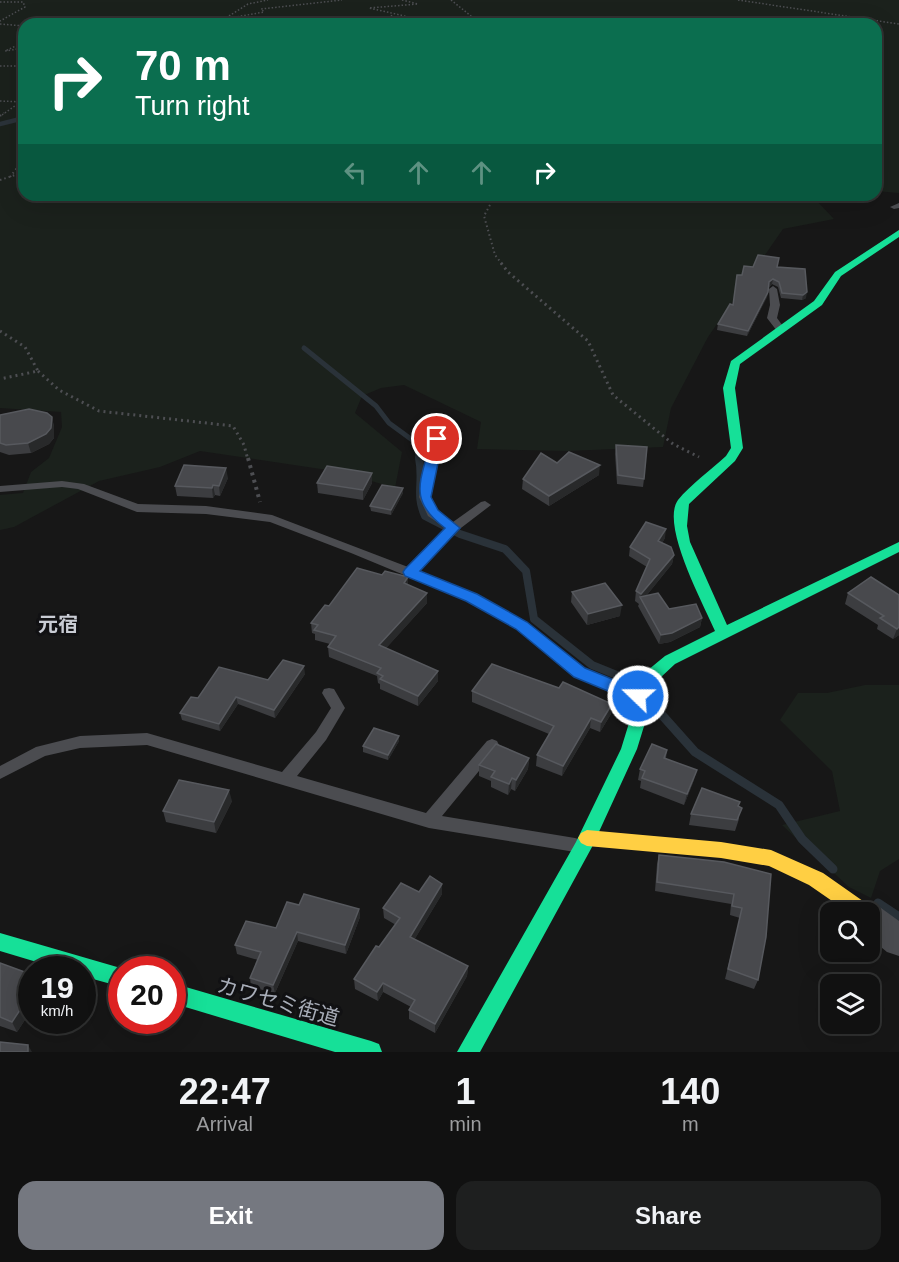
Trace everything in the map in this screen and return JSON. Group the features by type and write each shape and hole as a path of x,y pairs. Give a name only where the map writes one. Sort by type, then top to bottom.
{"street":[{"path":"724,634 683,542 680,526 683,503 721,468 737,448 729,388 735,363 818,303 838,274 899,233"},
{"path":"468,1052 585,842 629,749 637,723 638,696 654,674 670,660 899,546"},
{"path":"585,842 721,850 771,858 816,879 849,902"},
{"path":"880,926 899,941"},
{"path":"0,942 108,974"},
{"name":"カワセミ街道","path":"186,997 372,1052"}],"lane":[{"path":"773,289 775,305 772,318 780,329"},
{"path":"437,439 425,497 432,513 453,528"},
{"path":"0,489 62,484 80,486 136,508 255,516 355,550 472,598 522,626 579,672 638,696"},
{"path":"410,572 453,528 486,505"},
{"path":"286,778 321,736 338,708 329,693"},
{"path":"0,773 41,752 80,742 147,740 286,778 429,821 585,842"},
{"path":"429,821 492,745"}],"path":[{"path":"228,17 248,4 268,0"},
{"path":"223,18 264,12 261,9 342,0"},
{"path":"397,18 369,8 418,4 402,0"},
{"path":"451,0 474,18"},
{"path":"738,0 859,18"},
{"path":"0,2 23,2 25,7 0,23"},
{"path":"381,12 409,17 442,18"},
{"path":"882,21 899,24"},
{"path":"0,23 18,25"},
{"path":"18,45 4,51 18,50"},
{"path":"0,54 18,50"},
{"path":"0,66 18,66"},
{"path":"0,101 18,103"},
{"path":"0,116 18,104"},
{"path":"10,178 18,167"},
{"path":"0,180 18,175"},
{"path":"492,201 484,216 490,230 495,255 588,341 613,394 673,444 721,468"},
{"path":"0,331 25,347 38,371 59,390 99,411 233,426 244,445 260,504 255,516"},
{"path":"0,379 38,371"}],"shaded area":[{"path":"0,0 899,0 899,193 882,192 882,18 18,18 18,201 817,201 834,219 783,229 708,337 671,408 663,447 567,451 477,449 481,422 404,385 381,388 362,396 355,413 402,452 395,488 341,472 200,451 160,467 99,481 14,527 0,530 0,495 23,493 31,472 49,458 62,427 61,412 0,408"},
{"path":"865,685 899,685 899,859 880,871 871,898 849,887 782,825 840,811 832,771 780,720 798,693 827,693"}],"building":[{"path":"758,255 779,258 777,267 805,269 807,292 803,295 782,293 779,282 773,279 769,282 768,292 748,331 718,324 730,304 733,305 737,275 742,275 744,266 753,267"},
{"path":"29,409 47,413 52,417 51,428 46,434 28,443 6,445 0,443 0,415"},
{"path":"616,445 647,447 644,479 618,475"},
{"path":"569,452 600,465 549,496 523,479 541,453 557,463"},
{"path":"184,465 226,468 219,486 213,485 212,488 175,486"},
{"path":"327,466 372,473 363,490 317,483"},
{"path":"382,485 403,488 391,510 370,506"},
{"path":"646,522 666,529 658,541 671,547 674,555 641,594 636,591 650,559 630,547"},
{"path":"357,568 382,575 385,571 408,577 404,583 427,593 379,645 438,671 418,696 380,679 383,676 377,673 381,668 328,647 336,636 314,630 318,625 311,623 325,605 329,606"},
{"path":"871,577 899,595 899,627 897,629 880,618 884,616 848,593"},
{"path":"605,583 622,605 588,614 572,592"},
{"path":"658,593 669,609 696,604 702,618 672,633 661,635 640,597"},
{"path":"283,660 304,666 274,710 236,697 219,724 180,713 191,697 198,698 219,667 268,680"},
{"path":"492,664 559,688 563,682 612,704 601,722 591,718 563,766 537,755 554,726 472,691"},
{"path":"374,728 399,736 388,755 363,746"},
{"path":"496,744 529,758 516,780 512,778 509,784 491,777 495,771 479,765"},
{"path":"652,744 667,750 664,758 697,770 687,794 642,778 645,771 640,769"},
{"path":"179,780 229,790 214,822 163,811"},
{"path":"702,788 740,802 738,806 742,808 737,820 691,814"},
{"path":"659,855 724,862 771,874 766,937 758,980 728,969 742,908 732,906 734,894 657,882"},
{"path":"430,876 442,884 410,937 468,966 435,1024 409,1010 415,1000 383,983 377,992 354,979 376,946 379,947 400,918 383,908 401,883 419,892"},
{"path":"304,894 359,909 345,945 297,932 273,985 250,978 261,952 235,945 246,921 276,928 287,902 299,905"},
{"path":"0,963 18,970 18,1013 12,1022 0,1017"},
{"path":"0,1042 28,1045 28,1052 0,1052"}],"waterway":[{"path":"0,124 18,120"},
{"path":"304,348 376,406 389,423 415,442 419,460"},
{"path":"419,458 420,494 425,516 460,534 505,549 526,571 534,619 592,665 629,680 635,686"},
{"path":"653,705 663,717"},
{"path":"662,715 695,752 779,805 802,839 833,869"},
{"path":"880,904 899,917"}],"traffic: fast":[{"path":"724,634 683,542 680,526 683,503 731,458 737,448 729,388 735,363 818,303 838,274 899,233"},
{"path":"468,1052 583,847 629,749 637,723 638,696 654,674 670,660 899,546"},
{"path":"0,942 108,974"},
{"path":"186,997 371,1052"}],"traffic: slow":[{"path":"587,838 721,850 771,858 816,879 849,902"}],"district":[{"name":"元宿","path":"58,624"}],"route":[{"path":"437,439 425,497 432,513 453,528 410,572 472,598 522,626 579,672 638,696"}]}
